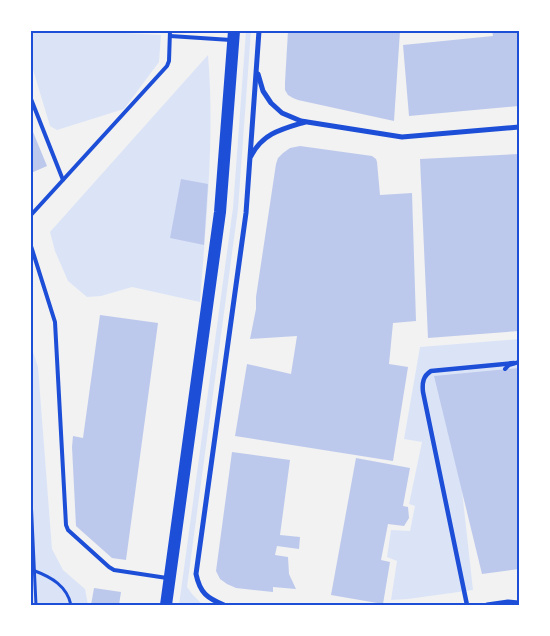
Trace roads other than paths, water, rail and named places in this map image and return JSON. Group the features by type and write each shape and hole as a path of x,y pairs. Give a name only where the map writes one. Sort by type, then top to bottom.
{"main road":[{"path":"166,605 220,212 233,36"}],"street":[{"path":"224,605 211,600 204,593 198,584 196,574 246,213 259,31"},
{"path":"257,61 259,81 268,99 282,113 296,120 402,137 519,127"},
{"path":"249,167 254,150 268,136 281,129 306,122"},
{"path":"466,605 422,382 427,373 431,371 516,363"},
{"path":"487,605 519,601"}],"lane":[{"path":"31,215 167,66 169,61 170,34 233,36"},
{"path":"31,99 63,180"},
{"path":"31,246 55,322 66,525 68,530 114,570 170,579"},
{"path":"505,369 509,365 516,363"}]}
